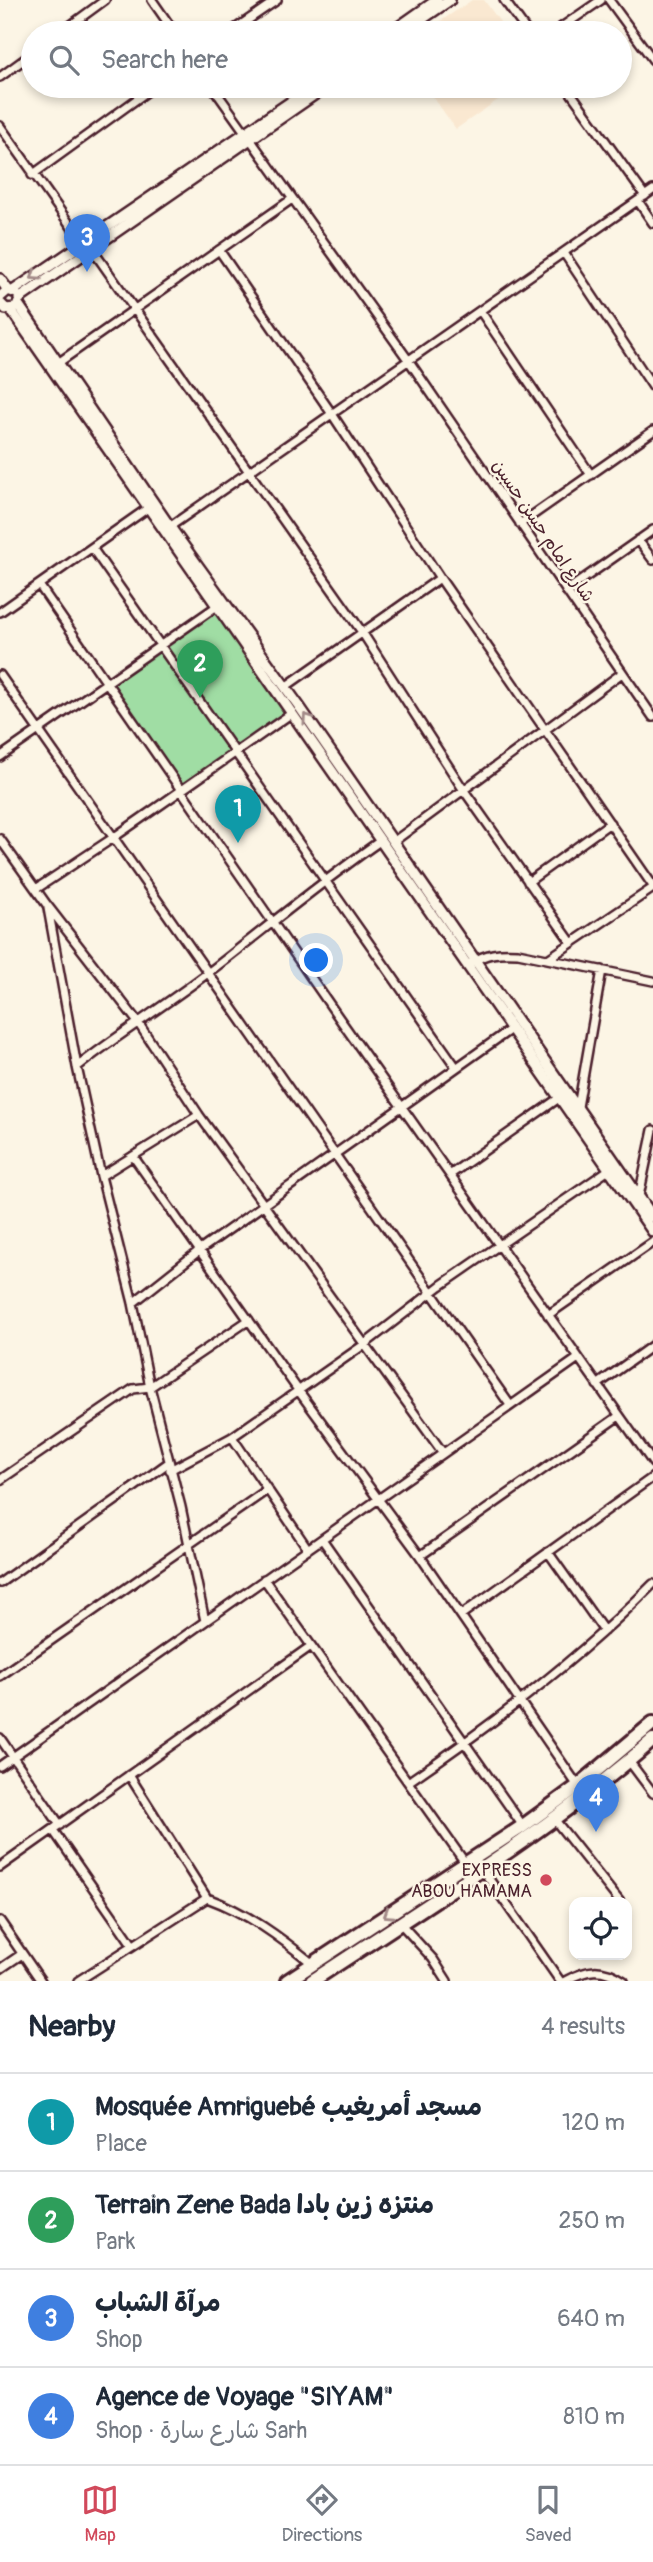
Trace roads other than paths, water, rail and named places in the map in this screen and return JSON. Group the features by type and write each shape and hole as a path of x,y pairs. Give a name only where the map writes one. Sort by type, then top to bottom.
{"highway":[{"path":"287,1981 523,1826 578,1786 653,1723"},
{"path":"312,1981 554,1819 653,1740"}],"street":[{"path":"76,21 105,0"},
{"path":"152,0 167,21"},
{"path":"246,21 277,0"},
{"path":"407,21 437,0"},
{"path":"419,21 450,0"},
{"path":"504,0 519,21"},
{"path":"570,21 601,0"},
{"path":"609,0 624,21"},
{"path":"632,31 653,60"},
{"path":"0,77 21,62"},
{"path":"32,174 138,98"},
{"name":"شارع امام حسن حسين","path":"221,98 409,361 653,717"},
{"path":"7,301 92,249 298,98"},
{"path":"7,301 83,243 308,98"},
{"path":"574,98 641,199 653,223"},
{"path":"0,126 83,243 92,249 362,632 463,789 571,942"},
{"path":"167,529 653,190"},
{"path":"58,363 292,199"},
{"path":"219,250 653,887 548,959"},
{"path":"564,253 653,387"},
{"path":"0,279 7,301 148,508 167,529 285,687 393,842 511,1029 653,1232"},
{"path":"7,301 58,363 216,606 380,841 578,1107 653,1217"},
{"path":"481,312 591,475"},
{"path":"520,524 653,431"},
{"path":"0,612 148,508"},
{"path":"565,591 653,530"},
{"path":"638,540 653,560"},
{"path":"92,548 456,1067"},
{"path":"285,687 440,578"},
{"path":"39,585 183,789 272,922 653,1463"},
{"path":"0,757 216,606"},
{"path":"393,842 622,673"},
{"path":"0,675 510,1405"},
{"path":"36,888 113,838 292,713"},
{"path":"528,882 610,823"},
{"path":"0,839 47,905 137,1021 199,1115 443,1453"},
{"path":"77,1067 137,1021 207,974 326,879 380,841"},
{"path":"47,905 77,1067 101,1176 133,1303 205,1621"},
{"path":"470,963 484,955 498,952 518,953 653,981"},
{"path":"578,1107 602,970"},
{"path":"133,1303 200,1250 511,1029"},
{"path":"450,1174 559,1098"},
{"path":"101,1176 199,1115"},
{"path":"639,1196 653,1130"},
{"path":"133,1156 298,1391 420,1556 578,1786"},
{"path":"0,1583 169,1466 232,1437 365,1344 431,1292 610,1169"},
{"path":"548,1315 653,1242"},
{"path":"0,1480 133,1389 150,1387 249,1320"},
{"path":"597,1385 653,1345"},
{"path":"0,1766 578,1359"},
{"path":"420,1556 619,1416"},
{"path":"232,1437 308,1549"},
{"path":"645,1451 653,1445"},
{"path":"461,1615 653,1477"},
{"path":"0,1676 267,1490"},
{"path":"322,1539 523,1826"},
{"path":"548,1552 604,1631"},
{"path":"264,1579 466,1864"},
{"path":"408,1782 464,1744 521,1700 604,1631 653,1584"},
{"path":"0,1867 311,1646"},
{"path":"0,1738 132,1944"},
{"path":"629,1761 653,1793"},
{"path":"129,1775 207,1898 222,1903 272,1931 313,1964"},
{"path":"554,1819 616,1897"},
{"path":"482,1868 562,1981 591,1970 610,1973 624,1981"},
{"path":"78,1981 207,1898"},
{"path":"0,1922 41,1981"},
{"path":"400,1923 433,1959 447,1981"},
{"path":"0,1969 22,1954"}],"place":[{"name":"مرآة الشباب","path":"87,272"},
{"name":"Terrain Zene Bada منتزه زين بادا","path":"200,698"},
{"name":"Mosquée Amriguebé مسجد أمريغيب","path":"238,843"},
{"name":"Agence de Voyage \"SIYAM\"","path":"596,1832"},
{"name":"EXPRESS ABOU HAMAMA","path":"546,1880"}]}
